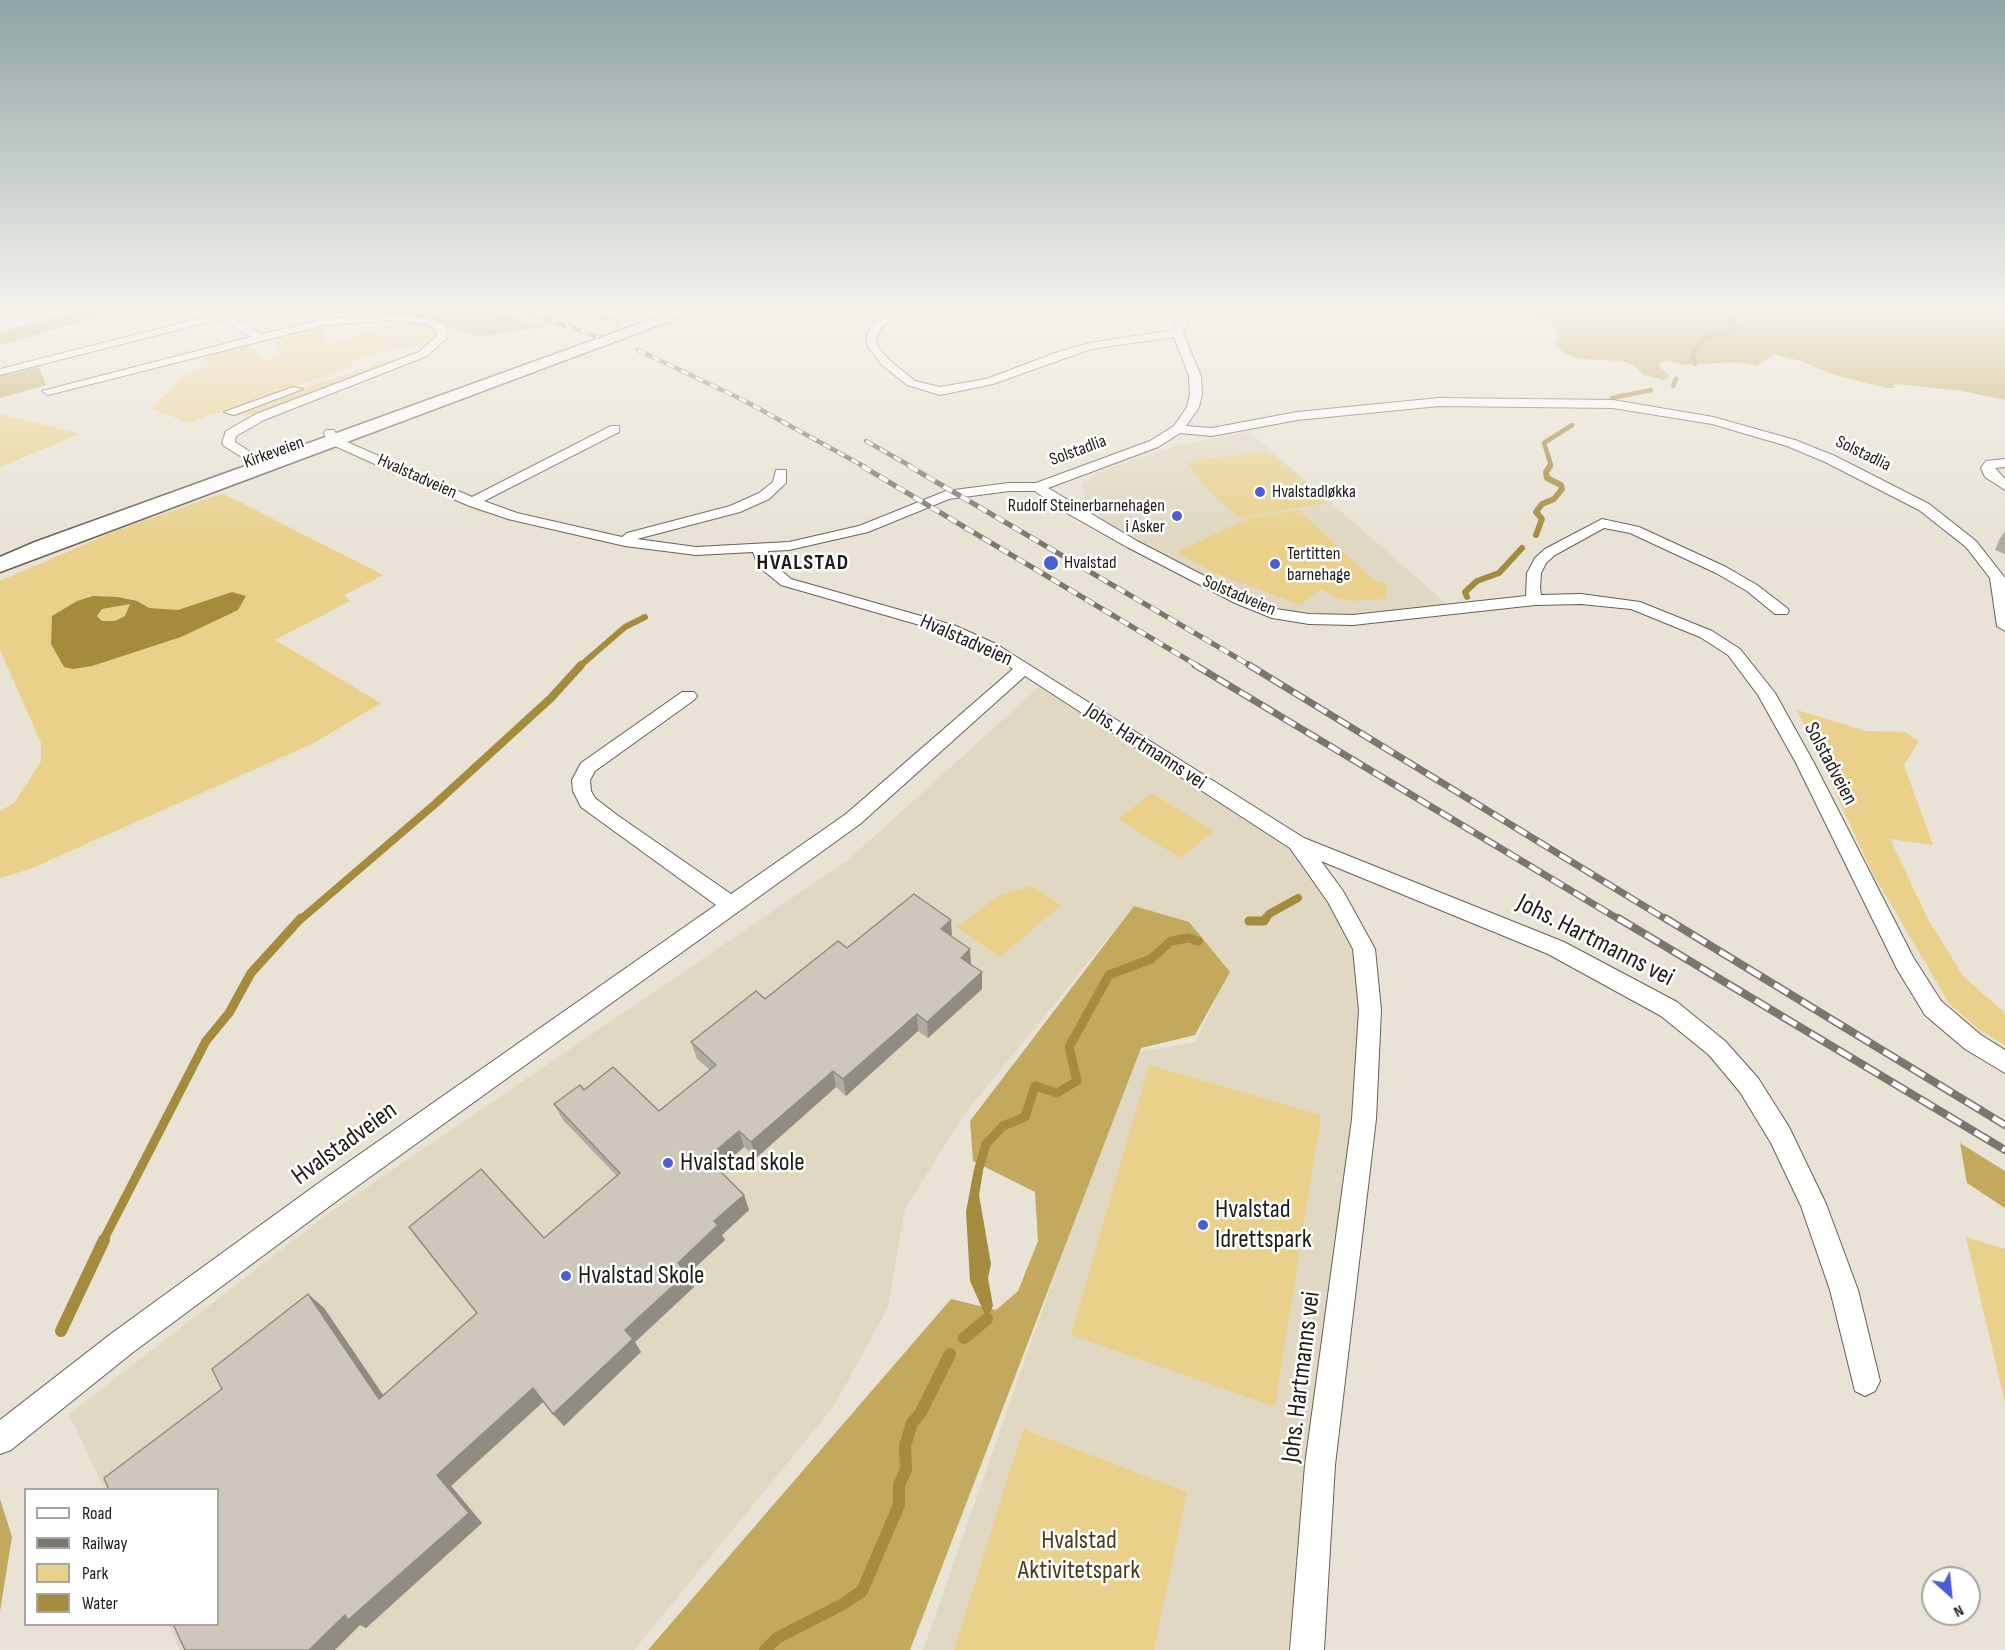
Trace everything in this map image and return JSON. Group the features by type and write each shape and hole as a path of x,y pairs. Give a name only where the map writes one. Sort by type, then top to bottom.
{"main road":[{"name":"Kirkeveien","path":"0,565 257,462 476,387"}],"street":[{"path":"48,391 64,387"},
{"path":"230,412 305,387"},
{"path":"257,462 228,443 227,439 237,428 341,387"},
{"path":"926,387 940,391 962,387"},
{"path":"1178,429 1192,407 1196,387"},
{"name":"Solstadlia","path":"760,549 789,546 863,529 946,495 1009,486 1038,487 1154,444 1178,429 1212,432 1297,416 1457,401 1613,404 1747,428 1815,452 1924,507 1971,544 2001,579 2005,626"},
{"name":"Hvalstadveien","path":"472,502 615,429"},
{"name":"Hvalstadveien","path":"0,1439 122,1343 319,1198 853,819 1024,668 990,647 941,626 786,582 763,563 760,549 696,552 625,543 513,516 472,502 361,453 335,436"},
{"path":"2005,463 1991,464 1988,468 1990,474 2005,486"},
{"path":"625,543 632,536 735,509 754,501 779,483 780,473"},
{"name":"Solstadveien","path":"1038,487 1063,505 1132,544 1240,600 1272,613 1309,619 1353,620 1535,600 1581,599 1634,606 1707,634 1734,652 1766,693 1805,763 1905,963 1933,1008 1973,1042 2005,1063"},
{"path":"1535,600 1532,588 1534,573 1540,561 1550,552 1602,523 1634,530 1721,570 1752,588 1781,611"},
{"name":"Johs. Hartmanns vei","path":"1024,668 1297,843 1556,948 1669,1009 1718,1048 1749,1085 1780,1135 1813,1204 1844,1290 1865,1381"},
{"path":"688,696 588,767 581,780 582,791 588,802 610,820 731,905"},
{"name":"Johs. Hartmanns vei","path":"1297,843 1336,897 1364,949 1370,1010 1364,1119 1320,1465 1307,1650"}],"shaded area":[{"path":"0,387 39,387 0,398"},
{"path":"1924,387 2005,387 2005,400 1962,391"},
{"path":"1250,432 1448,605 1367,614 1330,615 1284,610 1243,595 1108,525 1085,499 1082,483 1101,471 1178,445"},
{"name":"Hvalstad skole","path":"1039,687 1292,850 1343,922 1371,1006 1288,1650 923,1650 1133,1053 1196,1042 1229,972 1189,922 1134,906 963,1116 905,1209 888,1307 834,1406 634,1650 180,1650 168,1626 219,1626 219,1488 104,1488 69,1414 329,1213 848,860"},
{"path":"1134,906 1189,922 1230,972 1195,1035 1141,1048 910,1650 648,1650 951,1299 996,1310 1018,1291 1038,1241 1035,1192 973,1161 970,1121"},
{"path":"1960,1143 2005,1171 2005,1208 1967,1183"},
{"path":"0,1499 12,1537 0,1611"}],"green space":[{"path":"173,387 293,387 188,423 151,408"},
{"path":"306,387 327,387 255,415 225,416"},
{"path":"0,414 80,434 0,467"},
{"path":"329,447 480,510 489,516 338,451 317,452"},
{"path":"1254,453 1274,454 1327,503 1240,518 1208,490 1188,465 1191,461"},
{"path":"222,493 383,575 344,595 350,601 275,640 381,703 314,743 30,869 0,878 0,811 14,803 41,761 41,743 0,650 0,581 118,530"},
{"path":"1299,510 1373,580 1387,584 1386,599 1352,601 1339,599 1321,589 1300,605 1212,572 1177,552 1251,517"},
{"path":"1797,710 1866,731 1905,732 1919,742 1904,765 1933,845 1890,839 1928,919 1963,976 2005,1013 2005,1045 1981,1031 1950,1005 1872,872"},
{"path":"1152,793 1213,831 1180,858 1118,819"},
{"path":"1032,886 1061,905 1000,957 957,927 1000,895"},
{"name":"Hvalstad Idrettspark","path":"1149,1065 1321,1115 1275,1407 1071,1335"},
{"path":"1966,1237 2005,1249 2005,1403"},
{"name":"Hvalstad Aktivitetspark","path":"1023,1429 1187,1492 1154,1650 954,1650"}],"water":[{"path":"232,592 246,596 238,610 181,637 92,666 73,669 64,667 51,644 52,616 77,601 93,596 118,597 137,601 149,608 178,610","holes":["130,604 125,616 115,621 102,621 97,616 102,609"]},
{"path":"979,1168 983,1171 979,1195 991,1264 988,1278 993,1306 987,1319 970,1281 966,1212 974,1169"}],"building":[{"name":"Hvalstad Skole","path":"914,894 951,920 941,929 970,949 961,958 982,972 927,1022 917,1014 843,1079 833,1071 751,1142 739,1131 707,1158 744,1195 714,1221 718,1225 678,1263 687,1273 625,1330 633,1339 553,1414 533,1388 437,1475 469,1513 348,1620 345,1615 309,1650 185,1650 174,1626 219,1626 219,1488 108,1488 104,1478 222,1389 212,1369 308,1294 379,1399 477,1313 409,1227 481,1169 544,1238 620,1173 554,1104 580,1085 584,1090 613,1067 659,1111 716,1065 691,1042 756,991 765,999 838,941 847,948"}],"waterway":[{"path":"1612,398 1651,390"},
{"path":"1550,466 1544,443 1572,425"},
{"path":"1536,535 1542,519 1536,512 1542,504 1554,499 1562,489 1561,485 1547,478 1546,472 1550,466"},
{"path":"1467,597 1465,592 1477,581 1499,573 1522,548"},
{"path":"580,666 625,627 645,617"},
{"path":"300,920 435,804 551,698 580,666"},
{"path":"1265,920 1269,914 1298,898"},
{"path":"103,1241 206,1041 229,1013 251,973 301,918"},
{"path":"1249,921 1264,921 1266,918"},
{"path":"979,1168 986,1144 1003,1126 1025,1117 1035,1086 1057,1093 1077,1081 1069,1047 1109,975 1151,959 1171,941 1188,938 1198,941"},
{"path":"61,1331 104,1240"},
{"path":"964,1338 987,1319"},
{"path":"765,1650 777,1638 843,1604 862,1591 899,1505 899,1485 906,1470 905,1446 912,1423 920,1414 950,1354"}],"railway":[{"path":"716,387 865,467"},
{"path":"866,441 912,467"},
{"path":"862,466 1198,666"},
{"path":"909,466 1251,666"},
{"path":"1195,665 1620,920"},
{"path":"1249,665 1667,920"},
{"path":"1618,918 2005,1150"},
{"path":"1665,918 2005,1125"}],"place":[{"name":"Hvalstadløkka","path":"1260,492"},
{"name":"Rudolf Steinerbarnehagen i Asker","path":"1177,516"},
{"name":"Hvalstad","path":"1051,563"},
{"name":"Tertitten barnehage","path":"1275,564"},
{"name":"Hvalstad skole","path":"668,1163"},
{"name":"Hvalstad Idrettspark","path":"1203,1225"},
{"name":"Hvalstad Skole","path":"566,1276"}],"district":[{"name":"HVALSTAD","path":"803,563"}]}
